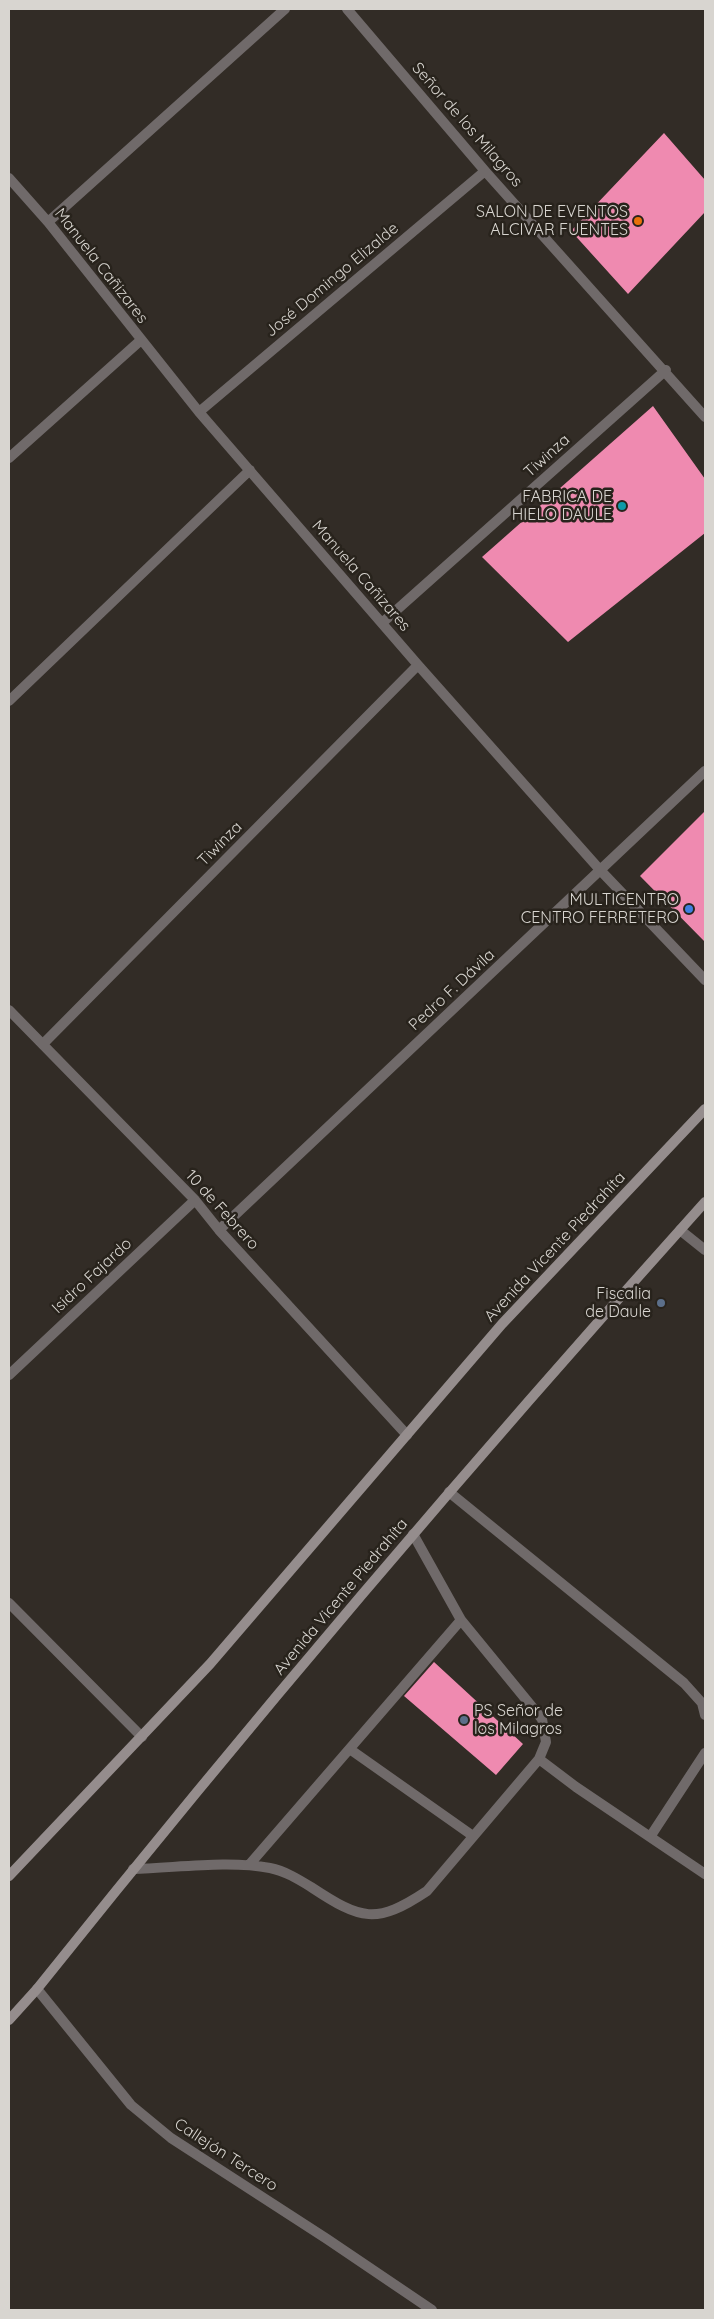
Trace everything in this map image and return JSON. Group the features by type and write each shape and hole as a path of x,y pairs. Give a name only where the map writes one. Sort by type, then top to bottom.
{"main road":[{"name":"Avenida Vicente Piedrahíta","path":"9,1876 210,1664 502,1324 705,1109"},
{"name":"Avenida Vicente Piedrahíta","path":"9,2020 37,1989 133,1869 413,1534 705,1202"}],"street":[{"path":"48,222 285,9"},
{"name":"Señor de los Milagros","path":"347,9 485,171 666,370 705,417"},
{"name":"José Domingo Elizalde","path":"199,412 485,171"},
{"name":"Manuela Cañizares","path":"9,178 48,222 199,412 418,665 601,871 705,980"},
{"path":"9,458 141,340"},
{"name":"Tiwinza","path":"382,623 666,370"},
{"path":"9,701 250,470"},
{"name":"Tiwinza","path":"43,1044 418,665"},
{"name":"Pedro F. Dávila","path":"218,1230 705,771"},
{"name":"10 de Febrero","path":"9,1010 195,1200 218,1230 408,1435"},
{"name":"Isidro Fajardo","path":"9,1375 195,1200"},
{"path":"680,1230 705,1250"},
{"path":"449,1492 532,1562 684,1683 702,1703 705,1715"},
{"path":"133,1869 249,1865 272,1868 296,1878 358,1914 381,1915 404,1906 427,1891 539,1759 546,1742 542,1719 461,1620 413,1534"},
{"path":"9,1604 142,1737"},
{"path":"249,1865 351,1750 461,1620"},
{"path":"351,1750 472,1836"},
{"path":"650,1837 705,1753"},
{"path":"539,1759 576,1787 705,1874"},
{"name":"Callejón Tercero","path":"37,1989 131,2105 171,2138 327,2238 432,2310"}],"building":[{"name":"SALON DE EVENTOS ALCIVAR FUENTES","path":"664,133 705,180 705,212 628,294 571,231"},
{"name":"FABRICA DE HIELO DAULE","path":"653,406 705,479 705,533 568,642 482,557"},
{"name":"MULTICENTRO CENTRO FERRETERO","path":"705,811 705,942 640,876"},
{"name":"PS Señor de los Milagros","path":"434,1662 523,1744 496,1775 404,1696"}],"place":[{"name":"SALON DE EVENTOS ALCIVAR FUENTES","path":"638,221"},
{"name":"FABRICA DE HIELO DAULE","path":"622,506"},
{"name":"MULTICENTRO CENTRO FERRETERO","path":"689,909"},
{"name":"Fiscalia de Daule","path":"661,1303"},
{"name":"PS Señor de los Milagros","path":"464,1720"}]}
